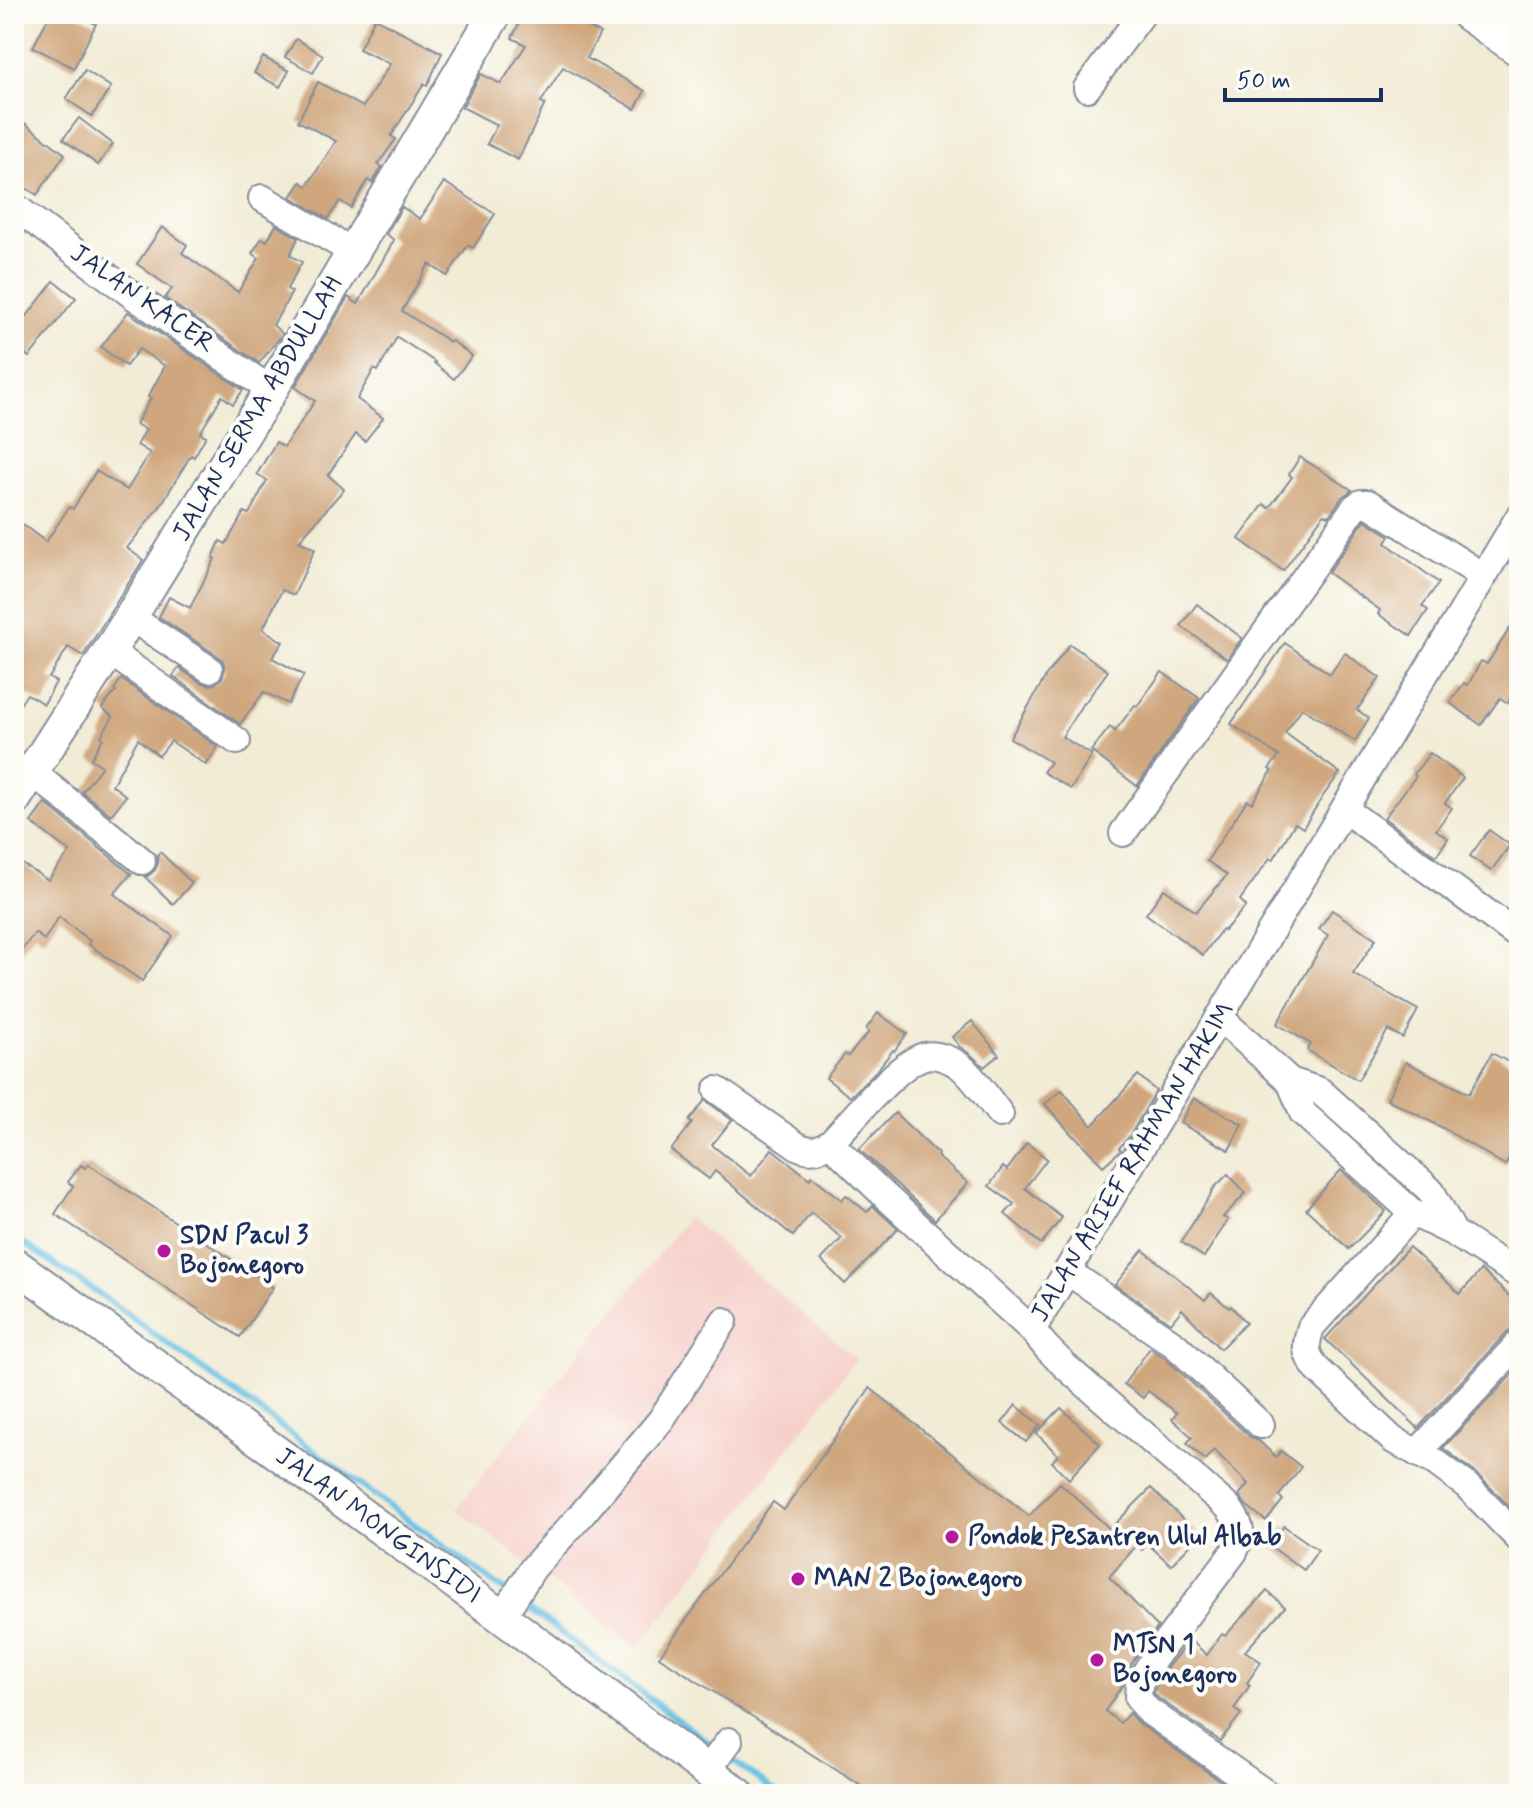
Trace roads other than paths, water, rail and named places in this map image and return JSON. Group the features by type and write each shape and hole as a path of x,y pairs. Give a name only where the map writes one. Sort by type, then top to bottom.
{"main road":[{"name":"JALAN SERMA ABDULLAH","path":"14,800 271,390 495,14"},
{"path":"1467,14 1519,50"},
{"name":"JALAN MONGINSIDI","path":"14,1264 504,1613 710,1767 738,1794"}],"street":[{"path":"1087,88 1142,14"},
{"path":"262,198 353,252"},
{"name":"JALAN KACER","path":"14,206 135,297 271,390"},
{"path":"1123,833 1355,507 1368,503 1483,576"},
{"name":"JALAN ARIEF RAHMAN HAKIM","path":"1267,1794 1147,1710 1138,1698 1139,1683 1155,1657 1234,1552 1240,1541 1241,1527 1229,1508 1066,1367 1032,1330 1519,517"},
{"path":"130,617 209,669"},
{"path":"109,651 237,741"},
{"path":"32,772 142,861"},
{"path":"1344,809 1519,936"},
{"path":"1219,1017 1290,1081 1320,1091 1431,1191 1454,1233"},
{"path":"717,1090 799,1147 810,1151 830,1143 895,1074 927,1055 946,1058 961,1066 1000,1114"},
{"path":"1290,1081 1303,1113 1407,1208 1454,1233 1519,1275"},
{"path":"830,1143 1032,1330"},
{"path":"1420,1181 1407,1208 1311,1327 1305,1349 1317,1369 1393,1440 1435,1462 1466,1485 1519,1539"},
{"path":"1067,1271 1168,1339 1261,1425"},
{"path":"504,1613 533,1568 661,1420 724,1321"},
{"path":"1417,1453 1519,1343"},
{"path":"710,1767 729,1741"}],"waterway":[{"path":"14,1237 108,1300 508,1593"},
{"path":"520,1602 716,1748"},
{"path":"725,1755 778,1794"}],"place":[{"name":"SDN Pacul 3 Bojonegoro","path":"164,1251"},
{"name":"Pondok Pesantren Ulul Albab","path":"952,1537"},
{"name":"MAN 2 Bojonegoro","path":"798,1579"},
{"name":"MTsN 1 Bojonegoro","path":"1097,1660"}]}
